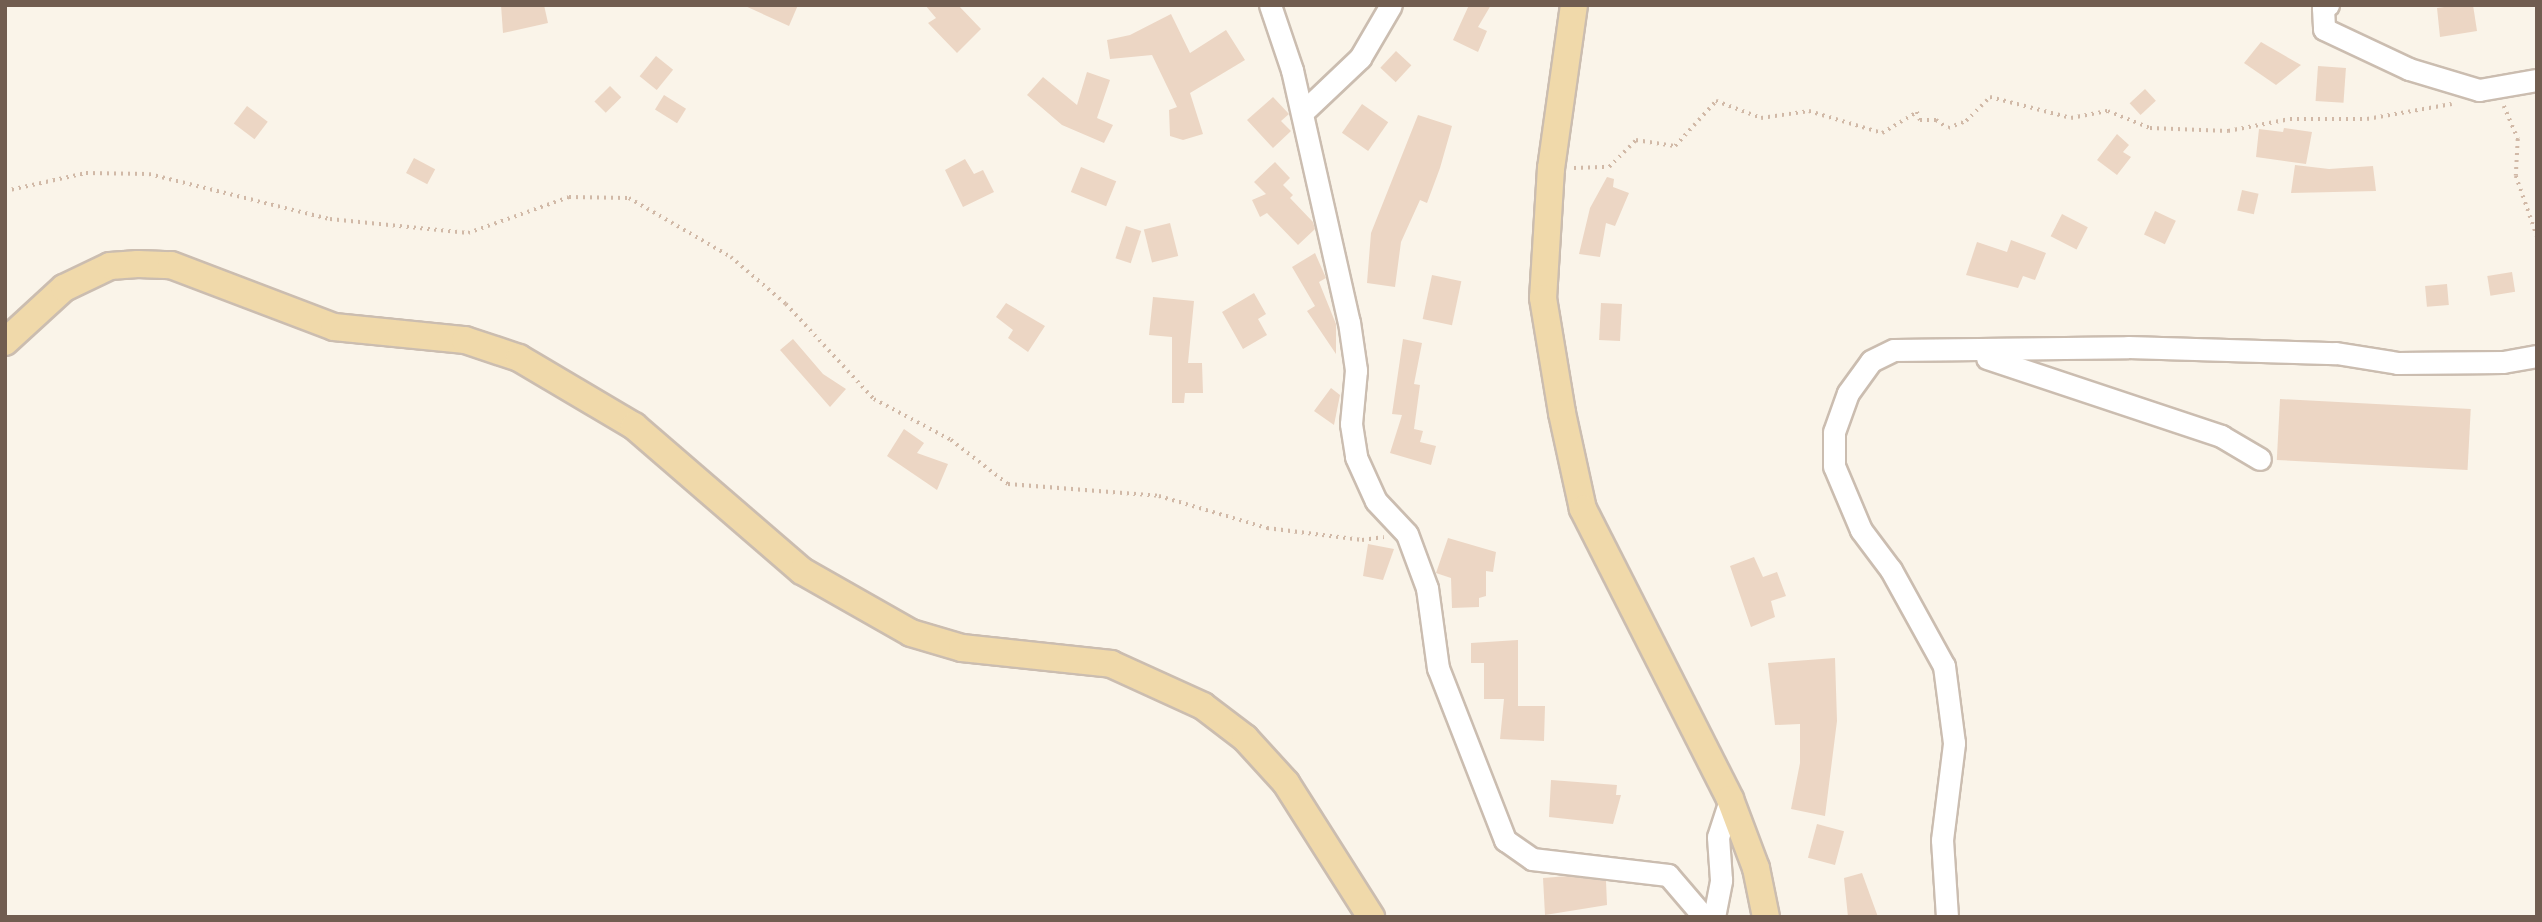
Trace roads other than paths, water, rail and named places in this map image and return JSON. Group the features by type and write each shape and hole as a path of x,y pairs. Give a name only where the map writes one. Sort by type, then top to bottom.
{"main road":[{"path":"1574,5 1551,168 1543,298 1583,509 1730,799 1756,868 1766,917"},
{"path":"5,342 64,288 110,266 172,265 334,327 453,338 519,358 610,409 802,570 911,633 961,648 1111,664 1203,706 1245,738 1286,783 1371,917"}],"street":[{"path":"1270,5 1303,112 1349,322 1356,370 1353,447 1376,501 1407,534 1427,588 1438,668 1505,840 1532,859 1668,875 1704,917"},
{"path":"1303,112 1360,58 1391,5"},
{"path":"2328,5 2323,8 2324,29 2409,69 2479,90 2537,80"},
{"path":"1947,917 1942,840 1954,743 1944,666 1846,501 1834,466 1833,432 1847,393 1871,361 1894,350 1965,352 2212,346 2446,364 2537,356"},
{"path":"1965,352 2063,379 2221,436 2260,459"},
{"path":"1714,917 1721,880 1718,837 1730,799"}]}
